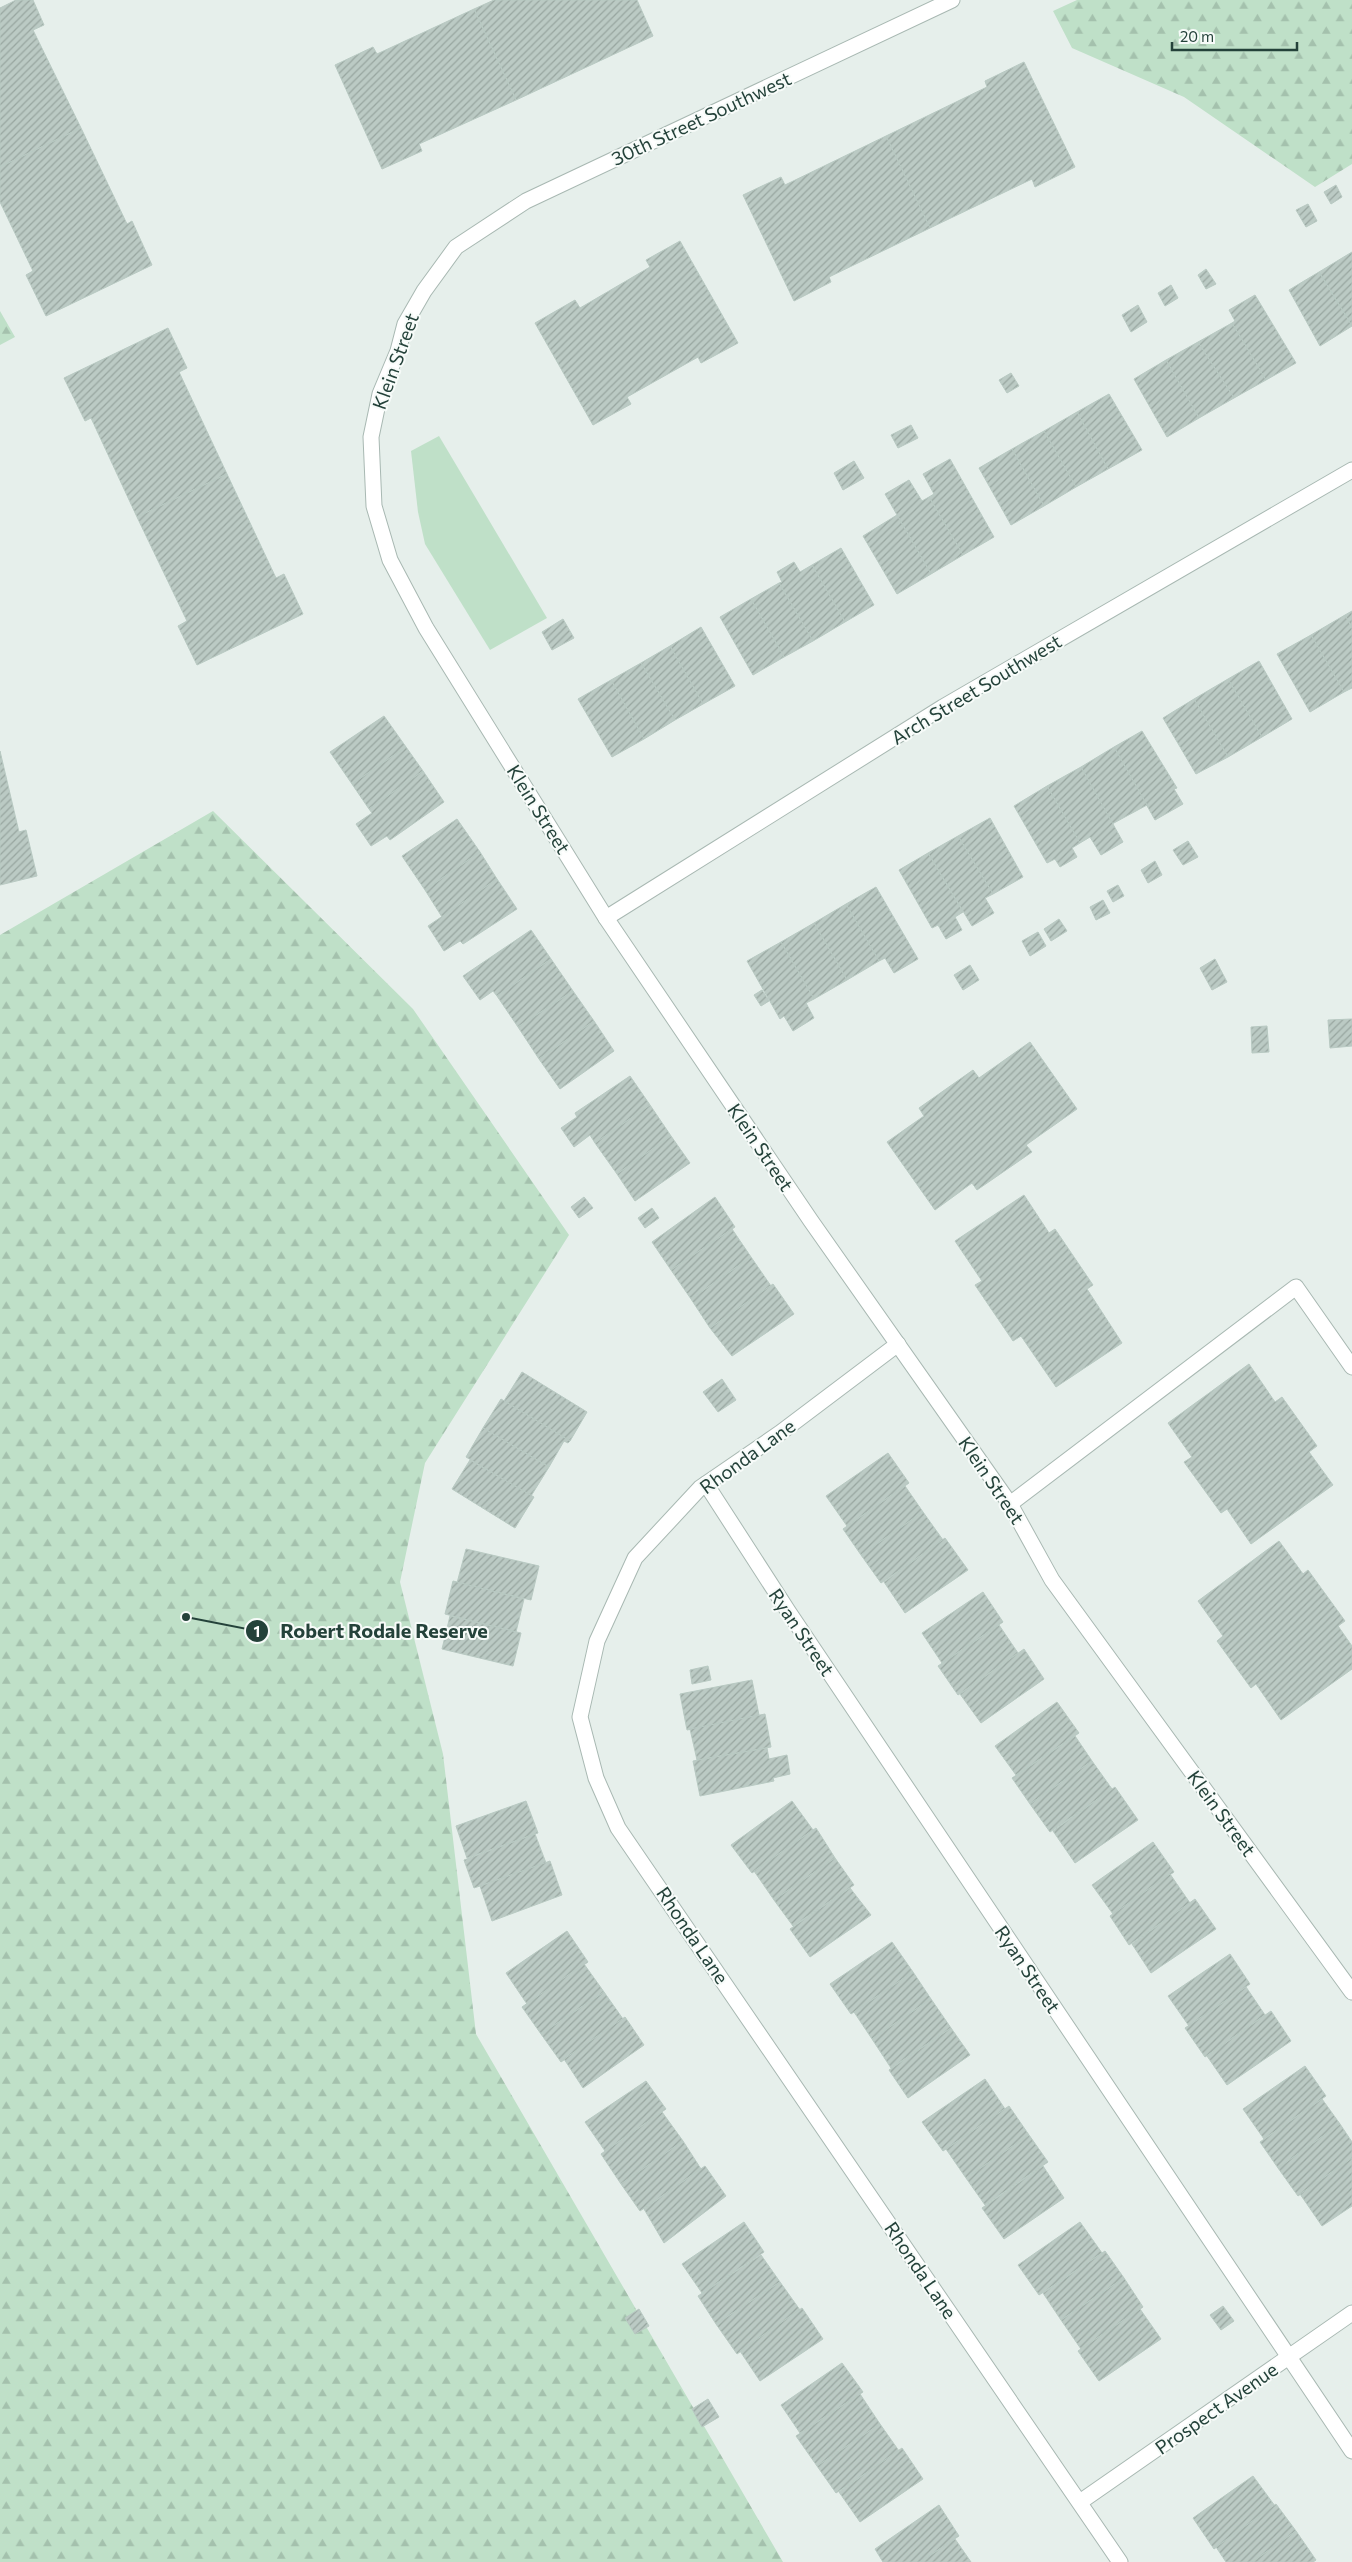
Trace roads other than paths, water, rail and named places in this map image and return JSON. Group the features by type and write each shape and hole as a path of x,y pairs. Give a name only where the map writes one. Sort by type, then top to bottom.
{"street":[{"name":"30th Street Southwest","path":"456,247 526,201 952,0"},
{"name":"Klein Street","path":"456,247 424,291 405,324 398,351 380,394 371,437 374,506 390,560 426,628 606,918 806,1212 1010,1504 1052,1580 1352,1992"},
{"name":"Arch Street Southwest","path":"606,918 943,707 1352,470"},
{"path":"1010,1504 1296,1287 1352,1367"},
{"name":"Rhonda Lane","path":"898,1344 780,1433 700,1488 635,1558 597,1641 580,1717 596,1778 618,1828 1120,2562"},
{"name":"Ryan Street","path":"706,1484 793,1620 1352,2451"},
{"name":"Prospect Avenue","path":"1080,2502 1352,2313"}],"place":[{"name":"Robert Rodale Reserve","path":"186,1617"}]}
